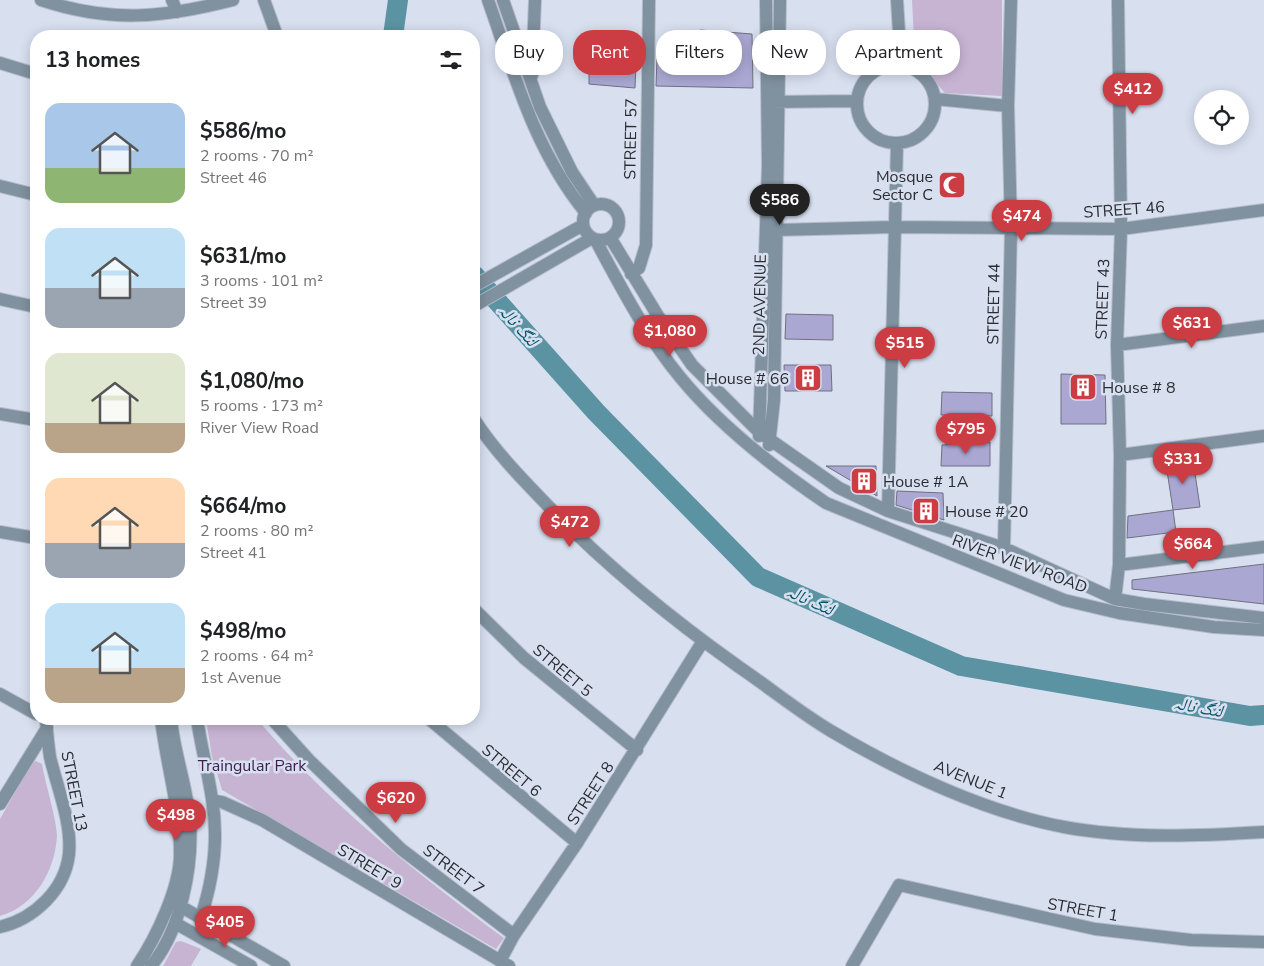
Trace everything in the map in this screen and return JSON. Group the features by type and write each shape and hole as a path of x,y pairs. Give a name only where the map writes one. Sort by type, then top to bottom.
{"street":[{"path":"41,0 63,7 106,16 233,0"},
{"path":"264,0 275,30"},
{"path":"488,0 531,124 584,218"},
{"path":"503,0 540,107 572,172 584,218 584,232 590,241"},
{"path":"531,82 534,0"},
{"name":"STREET 57","path":"632,274 639,268 646,245 649,0"},
{"name":"2ND AVENUE","path":"766,0 772,102 776,230 774,400 767,460"},
{"name":"2ND AVENUE","path":"756,450 759,432 768,166 780,0"},
{"path":"897,0 899,30"},
{"name":"STREET 44","path":"1004,548 1011,228 1008,106 1011,0"},
{"name":"STREET 43","path":"1115,599 1119,565 1120,455 1117,345 1121,230 1118,0"},
{"path":"0,63 30,72"},
{"path":"870,75 859,89 856,101 860,120 872,135 884,141 897,143 910,140 921,134 929,124 934,112 935,99 931,87 923,75"},
{"path":"935,99 1008,106"},
{"path":"772,102 856,101"},
{"path":"888,511 897,143"},
{"path":"0,186 30,194"},
{"path":"480,282 606,204 617,213 619,227 610,239 590,241 480,303"},
{"name":"STREET 46","path":"776,230 894,227 1121,230 1264,210"},
{"path":"610,239 692,365 759,432 839,488 888,511 1004,548 1115,599 1264,618"},
{"name":"RIVER VIEW ROAD","path":"590,241 679,376 715,416 767,460 826,503 1064,600 1128,614 1214,627 1264,630"},
{"path":"0,299 30,306"},
{"path":"1117,345 1264,326"},
{"path":"0,414 30,419"},
{"path":"480,427 519,476 584,542 664,612 703,641"},
{"path":"1120,455 1264,436"},
{"path":"0,532 30,537"},
{"path":"1119,565 1264,547"},
{"name":"STREET 5","path":"480,615 524,658 637,750"},
{"name":"STREET 8","path":"505,963 514,935 577,843 637,750 703,641"},
{"name":"AVENUE 1","path":"703,641 830,731 906,771 984,805 1063,827 1138,836 1264,832"},
{"path":"0,694 30,711"},
{"path":"0,804 44,725"},
{"name":"STREET 13","path":"0,927 31,914 49,898 63,876 69,854 68,830 50,754 46,725"},
{"path":"137,966 154,938 177,882 180,854 178,817 165,754 162,725"},
{"path":"150,966 175,922 189,869 190,821 172,725"},
{"path":"198,725 212,800 214,862 210,889 201,918"},
{"name":"STREET 7","path":"277,725 309,760 401,849 514,935"},
{"name":"STREET 6","path":"436,725 577,843"},
{"name":"STREET 9","path":"212,800 222,802 262,820 505,963"},
{"name":"STREET 1","path":"852,966 899,885 1095,929 1191,940 1264,942"},
{"path":"180,906 284,966"},
{"path":"175,922 251,966"}],"green space":[{"path":"912,0 1002,0 1002,96 945,93 929,75 960,75 960,30 914,30"},
{"name":"Traingular Park","path":"207,725 262,725 313,780 374,836 504,938 496,949 222,790 212,757"},
{"path":"36,761 42,764 56,829 57,836 52,862 41,885 33,896 12,911 0,916 0,819 32,763"},
{"path":"181,941 201,949 191,966 163,966 176,942"}],"building":[{"path":"742,33 752,34 753,88 656,86 656,75 742,75"},
{"path":"589,75 636,75 635,88 589,84"},
{"path":"786,314 833,315 833,340 785,339"},
{"name":"House # 66","path":"784,365 831,365 832,391 785,391"},
{"path":"1061,374 1105,375 1106,424 1061,424"},
{"path":"942,392 992,393 992,416 941,415"},
{"path":"990,442 990,466 941,466 942,445"},
{"path":"1193,460 1200,507 1173,510 1166,464"},
{"name":"House # 1A","path":"826,466 876,466 877,496"},
{"name":"House # 20","path":"897,491 943,493 944,520 896,505"},
{"path":"1173,510 1176,532 1127,538 1128,516"},
{"path":"1264,564 1264,604 1132,589 1132,580"}],"waterway":[{"name":"لنگ نالہ","path":"394,30 398,0"},
{"name":"لنگ نالہ","path":"480,282 596,412 758,577 961,666 1250,716 1264,715"}],"place":[{"name":"Mosque Sector C","path":"952,185"},
{"name":"House # 66","path":"808,378"},
{"name":"House # 8","path":"1083,387"},
{"name":"House # 1A","path":"864,481"},
{"name":"House # 20","path":"926,511"}]}
